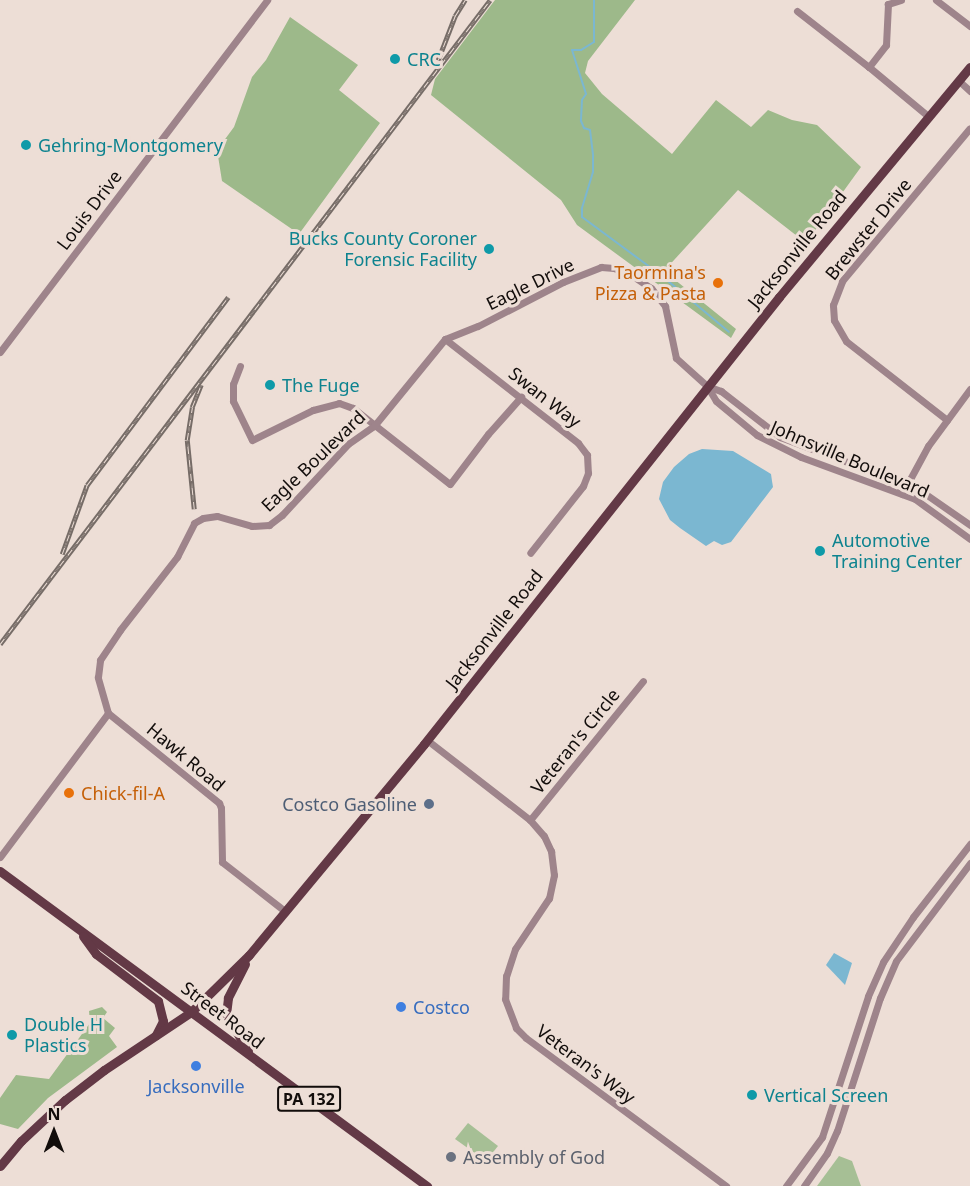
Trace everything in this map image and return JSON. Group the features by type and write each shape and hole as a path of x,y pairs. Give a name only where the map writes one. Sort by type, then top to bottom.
{"main road":[{"name":"Jacksonville Road","path":"0,1166 21,1141 65,1100 104,1070 191,1012 249,955 427,740 707,386 970,68"},
{"name":"Street Road","path":"0,871 427,1186"},
{"path":"78,930 96,954 158,1001 164,1021 154,1038"},
{"path":"249,955 228,998 226,1014 253,1058"}],"street":[{"name":"Louis Drive","path":"0,352 267,0"},
{"path":"869,67 886,45 888,4 901,0"},
{"path":"936,0 970,26"},
{"path":"797,11 928,116"},
{"path":"959,81 970,91"},
{"name":"Brewster Drive","path":"947,420 846,341 834,320 833,305 842,281 970,128"},
{"name":"Eagle Drive","path":"445,339 478,326 563,282 602,267 614,268 651,288 665,306 676,358 707,386"},
{"name":"Swan Way","path":"445,339 578,443 586,455 588,472 584,486 530,553"},
{"name":"Eagle Boulevard","path":"108,713 98,677 100,660 120,630 177,557 194,523 203,518 217,516 252,526 268,525 282,515 348,444 374,426 445,339"},
{"path":"240,366 233,384 233,401 252,440 313,410 339,403 350,405 450,484 486,435 521,397"},
{"name":"Johnsville Boulevard","path":"707,386 721,391 780,437 907,483 929,494 970,525"},
{"name":"Johnsville Boulevard","path":"707,386 716,401 757,435 778,447 902,494 934,512 970,539"},
{"path":"902,494 928,446 970,389"},
{"name":"Veteran's Circle","path":"530,820 643,681"},
{"path":"0,857 108,713"},
{"name":"Hawk Road","path":"108,713 219,803 222,862 286,912"},
{"name":"Veteran's Way","path":"427,740 530,820 549,846 554,880 546,905 515,949 507,970 505,999 513,1023 526,1038 726,1186"},
{"path":"786,1186 822,1137 865,1004 883,962 913,917 970,844"},
{"path":"804,1186 827,1153 837,1131 880,998 897,961 970,863"}],"green space":[{"path":"495,0 635,0 588,61 585,73 602,94 672,154 716,100 751,127 768,110 792,120 817,125 861,167 806,243 738,190 664,271 736,329 731,338 577,225 561,200 431,95 435,79"},
{"path":"290,17 358,65 339,90 380,123 299,234 222,181 218,156 220,146 234,127 252,77 266,60"},
{"path":"102,1007 107,1012 103,1018 115,1028 109,1036 117,1047 48,1098 18,1129 0,1124 0,1098 16,1075 49,1079 90,1023 89,1011"},
{"path":"468,1123 498,1146 486,1161 455,1139"},
{"path":"839,1156 852,1161 861,1186 817,1186"}],"water":[{"path":"702,449 733,451 771,474 773,487 731,542 722,545 714,541 706,546 680,528 670,520 659,499 663,482 674,467 689,454"},
{"path":"834,953 852,963 845,985 826,965"}],"waterway":[{"path":"594,0 594,42 581,50 572,50 586,94 582,100 581,121 584,128 590,130 593,156 593,172 582,209 582,217 662,276 729,332"}],"railway":[{"path":"438,60 455,16 465,0"},
{"path":"0,644 490,0"},
{"path":"62,554 87,485 228,297"},
{"path":"194,509 187,440 192,407 201,385"}],"place":[{"name":"CRC","path":"395,59"},
{"name":"Gehring-Montgomery","path":"26,145"},
{"name":"Bucks County Coroner Forensic Facility","path":"489,249"},
{"name":"Taormina's Pizza & Pasta","path":"718,283"},
{"name":"The Fuge","path":"270,385"},
{"name":"Automotive Training Center","path":"820,551"},
{"name":"Chick-fil-A","path":"69,793"},
{"name":"Costco Gasoline","path":"429,804"},
{"name":"Costco","path":"401,1007"},
{"name":"Double H Plastics","path":"12,1035"},
{"name":"Jacksonville","path":"196,1066"},
{"name":"Vertical Screen","path":"752,1095"},
{"name":"Assembly of God","path":"451,1157"}]}
